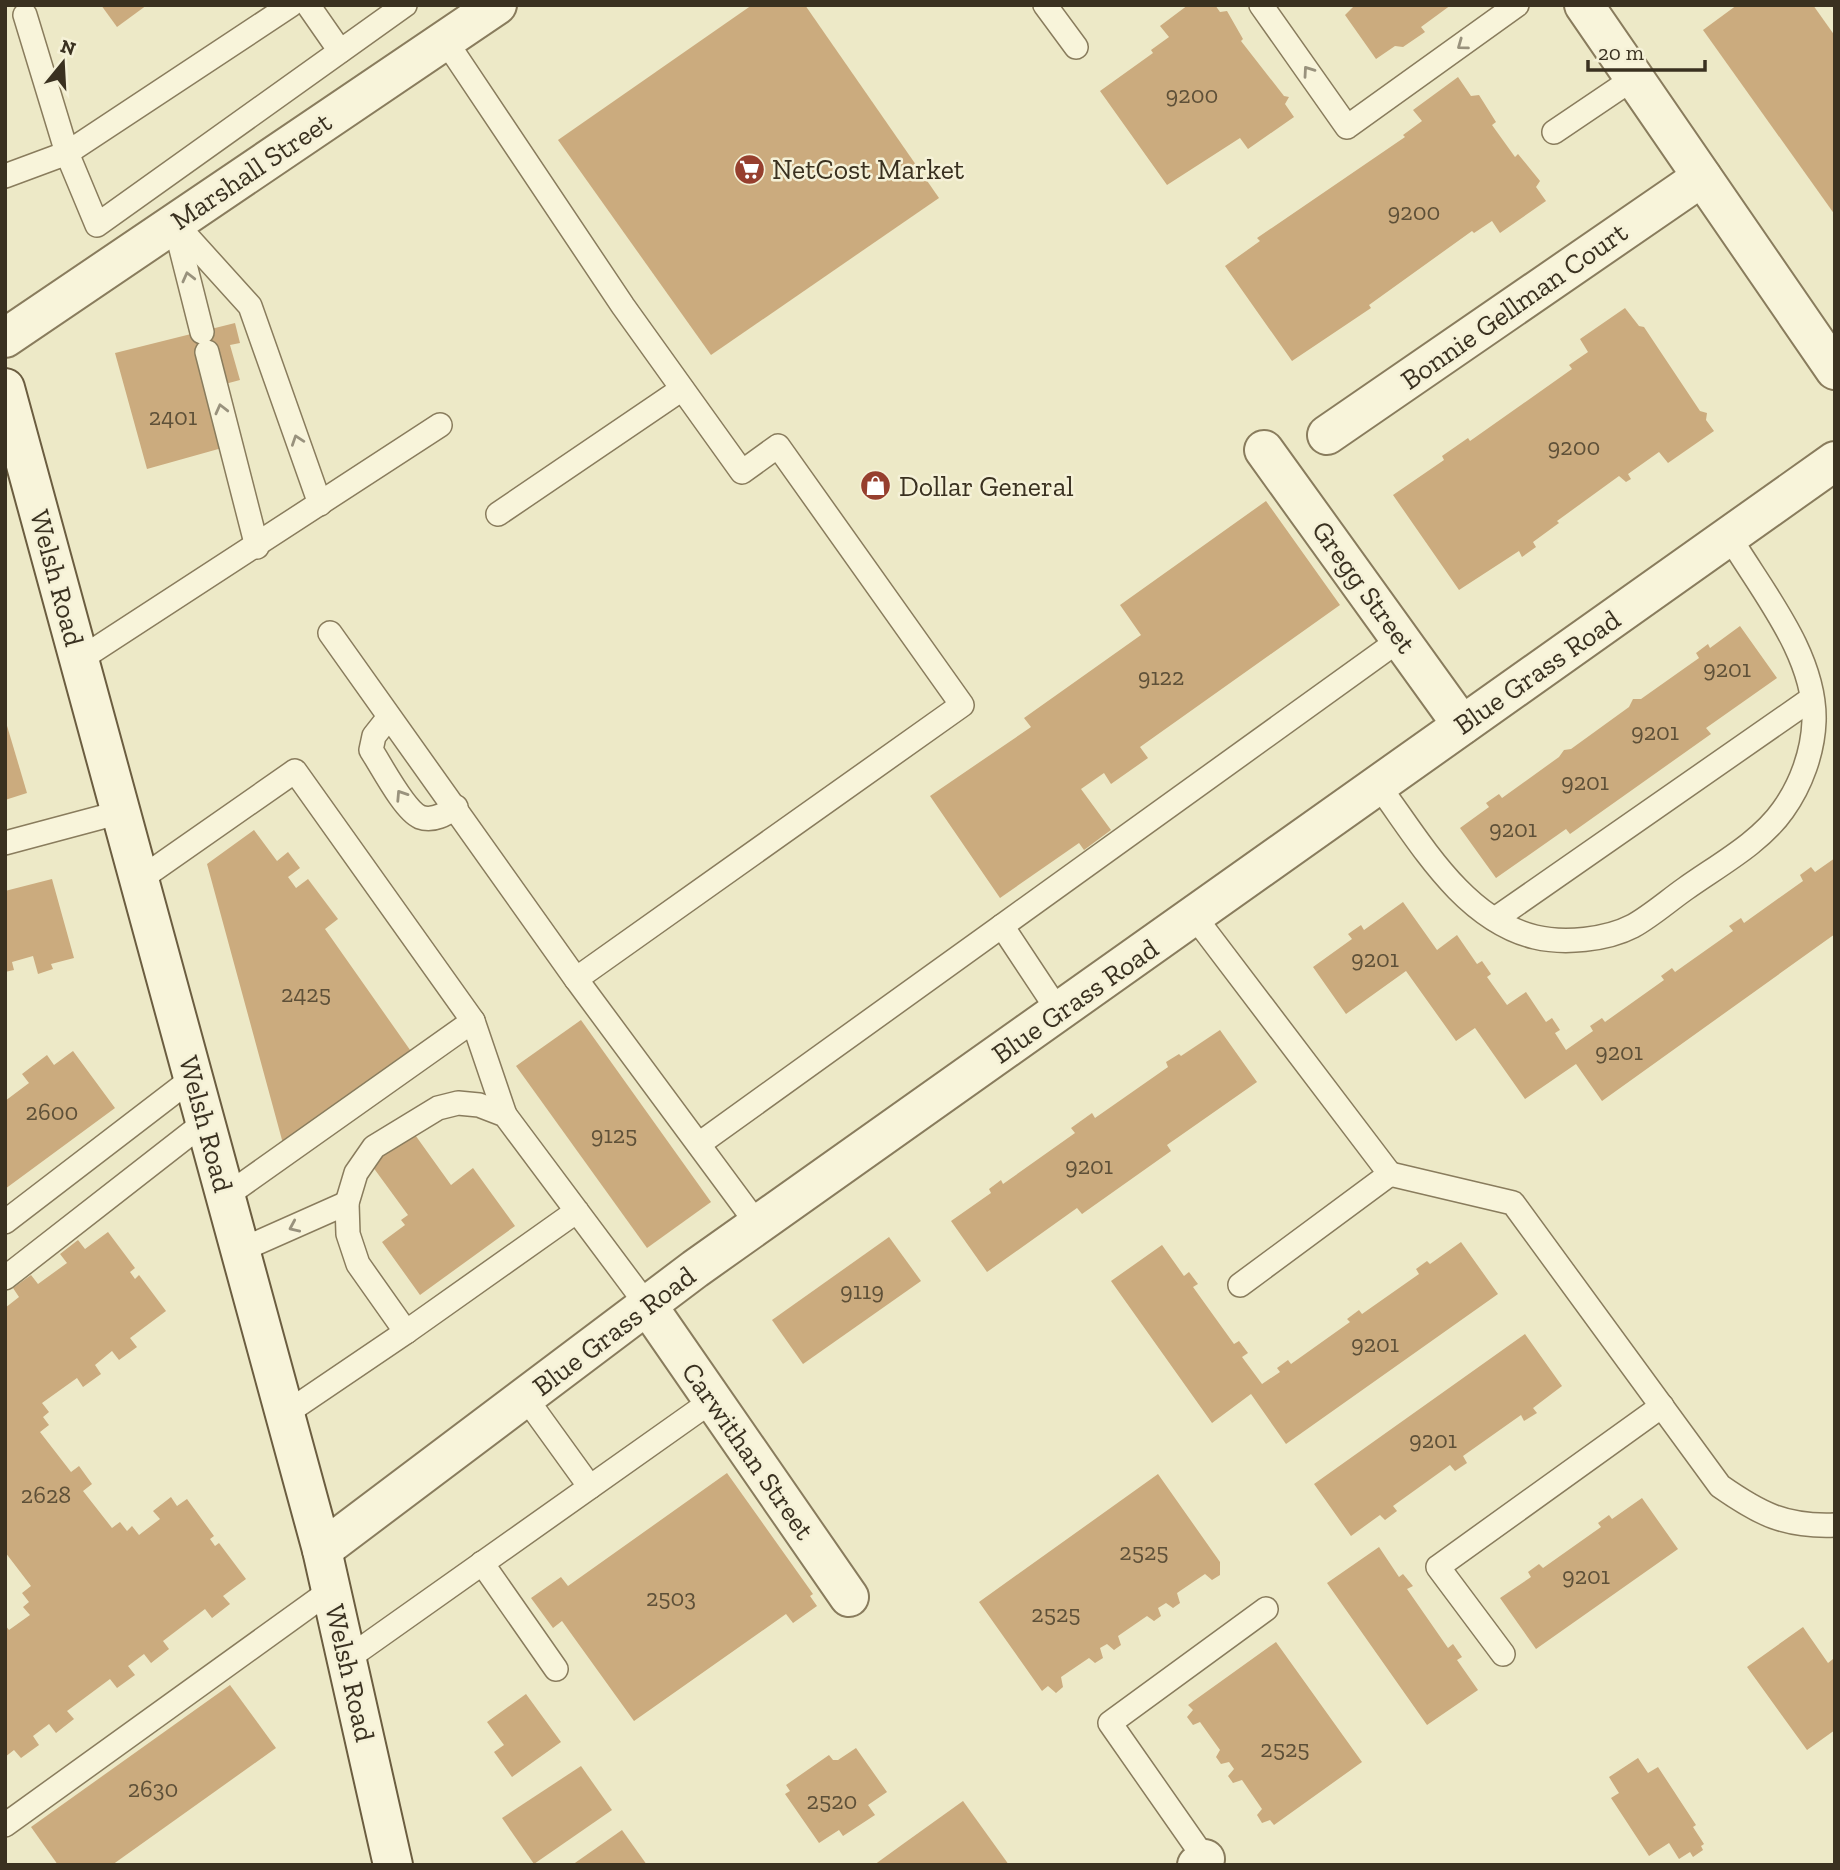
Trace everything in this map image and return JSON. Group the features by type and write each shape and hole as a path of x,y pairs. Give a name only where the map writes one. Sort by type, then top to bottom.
{"street":[{"path":"1584,5 1835,370"},
{"name":"Marshall Street","path":"5,338 445,40 488,8"},
{"name":"Bonnie Gellman Court","path":"1327,435 1702,177"},
{"name":"Welsh Road","path":"5,388 16,474 79,660 322,1550 393,1865"},
{"name":"Gregg Street","path":"1264,450 1402,638 1462,725"},
{"name":"Blue Grass Road","path":"322,1550 647,1305 758,1225 1835,461"},
{"name":"Carwithan Street","path":"647,1305 849,1597"}],"lane":[{"path":"5,176 67,153 291,5"},
{"path":"308,5 340,51"},
{"path":"97,225 405,5"},
{"path":"1045,5 1076,47"},
{"path":"1261,5 1347,127 1517,5"},
{"path":"25,15 67,153 111,267"},
{"path":"445,40 682,389 742,472 778,446 962,705 576,979"},
{"path":"1554,132 1634,78"},
{"path":"174,222 257,547"},
{"path":"174,222 250,306 320,504"},
{"path":"498,514 682,389"},
{"path":"79,660 257,547 440,425"},
{"path":"1378,785 1452,884 1495,919 1535,937 1584,940 1632,927 1748,844 1783,811 1806,768 1814,720 1807,672 1729,536"},
{"path":"330,633 576,979 758,1225"},
{"path":"699,1144 1402,638"},
{"path":"1495,919 1811,699"},
{"path":"389,717 374,736 371,750 408,806 420,817 438,818 456,807"},
{"path":"139,880 295,771 472,1021 505,1115 647,1305"},
{"path":"5,843 121,812"},
{"path":"1194,916 1390,1174 1513,1203 1720,1486 1758,1513 1803,1527 1835,1525"},
{"path":"1002,926 1059,1012"},
{"path":"226,1196 472,1021"},
{"path":"5,1222 194,1077"},
{"path":"406,1332 358,1264 348,1234 347,1203 356,1173 374,1147 438,1108 458,1103 479,1105 505,1115"},
{"path":"5,1278 205,1122"},
{"path":"1241,1285 1390,1174"},
{"path":"241,1250 347,1203"},
{"path":"285,1413 406,1332 577,1211"},
{"path":"525,1397 590,1487"},
{"path":"347,1659 713,1400"},
{"path":"1503,1654 1438,1567 1662,1406"},
{"path":"482,1563 556,1669"},
{"path":"5,1825 331,1590"},
{"path":"1201,1862 1110,1723 1266,1609"}],"building":[{"path":"101,5 147,5 117,27"},
{"name":"NetCost Market","path":"752,5 805,5 939,198 711,355 558,140"},
{"path":"1188,5 1215,5 1220,12 1227,11 1243,39 1241,41 1284,96 1289,97 1285,104 1294,117 1248,149 1240,138 1167,185 1100,91 1153,53 1151,50 1169,37 1160,26"},
{"path":"1355,5 1451,5 1421,27 1425,32 1403,47 1395,46 1376,59 1345,15"},
{"path":"1737,5 1813,5 1835,36 1835,215 1703,30"},
{"path":"1458,77 1471,96 1479,95 1496,122 1492,125 1515,157 1518,154 1540,181 1536,187 1546,201 1500,233 1492,221 1474,233 1472,231 1369,305 1371,308 1292,361 1225,266 1260,241 1257,238 1405,137 1403,135 1422,121 1413,110"},
{"path":"1625,308 1639,326 1644,327 1700,411 1707,413 1706,420 1714,431 1668,463 1659,452 1628,474 1631,479 1626,482 1619,476 1557,521 1559,523 1533,542 1536,547 1522,557 1519,551 1459,590 1393,495 1444,460 1442,456 1468,438 1470,441 1572,369 1569,365 1588,352 1580,339"},
{"path":"235,323 240,343 230,345 240,380 225,384 222,448 147,469 115,353"},
{"path":"1266,501 1340,605 1140,747 1148,758 1111,784 1104,773 1081,789 1111,830 1084,850 1079,843 1000,898 930,796 1031,727 1024,718 1141,635 1120,605"},
{"path":"1740,626 1777,678 1706,728 1711,734 1570,834 1566,829 1496,878 1460,828 1489,807 1486,803 1499,794 1502,798 1559,757 1564,750 1571,749 1629,707 1633,699 1641,699 1699,658 1696,653 1708,644 1710,648"},
{"path":"5,719 27,793 5,800"},
{"path":"254,830 277,861 288,852 300,868 288,877 296,888 308,879 338,919 325,929 415,1057 285,1151 207,864"},
{"path":"1835,858 1835,934 1602,1101 1576,1064 1525,1099 1475,1028 1456,1041 1406,971 1346,1014 1313,967 1352,939 1348,934 1361,925 1364,930 1403,902 1437,950 1457,935 1477,964 1482,961 1491,974 1487,977 1507,1005 1526,992 1546,1022 1552,1018 1560,1030 1555,1033 1566,1050 1593,1031 1590,1026 1602,1018 1605,1022 1664,980 1661,976 1672,968 1675,972 1733,931 1729,926 1741,918 1744,923 1803,881 1800,875 1811,867 1815,872"},
{"path":"52,879 74,958 51,964 53,969 38,974 33,956 12,962 14,970 5,972 5,891"},
{"path":"581,1020 711,1202 647,1248 516,1066"},
{"path":"1220,1030 1257,1082 1167,1145 1171,1151 1082,1214 1077,1208 987,1272 951,1221 991,1193 989,1189 1001,1180 1003,1184 1075,1133 1071,1128 1092,1113 1095,1118 1168,1067 1166,1062 1179,1054 1181,1056"},
{"path":"73,1051 115,1108 5,1189 5,1101 29,1083 22,1074 47,1055 54,1065"},
{"path":"413,1132 451,1185 473,1168 515,1226 420,1295 382,1242 405,1225 401,1220 408,1215 370,1163"},
{"path":"108,1232 135,1268 130,1272 135,1279 139,1275 166,1311 130,1338 137,1347 119,1360 112,1351 95,1365 101,1374 83,1387 77,1378 42,1403 49,1412 43,1417 49,1425 40,1432 71,1472 79,1466 92,1484 83,1491 112,1528 120,1522 127,1531 132,1526 139,1535 160,1519 153,1511 171,1497 177,1506 187,1499 214,1536 210,1539 215,1546 219,1543 246,1579 223,1596 230,1604 212,1618 205,1609 163,1641 169,1649 151,1663 144,1654 128,1666 135,1675 117,1688 110,1679 67,1711 74,1719 56,1733 49,1724 33,1736 39,1745 21,1758 14,1750 5,1757 5,1625 9,1630 30,1615 23,1607 29,1602 22,1593 31,1586 5,1552 5,1308 19,1297 13,1288 31,1275 38,1284 67,1263 60,1254 78,1240 85,1249"},
{"path":"889,1237 921,1281 803,1364 772,1320"},
{"path":"1461,1242 1498,1294 1286,1444 1251,1394 1212,1423 1111,1281 1162,1245 1184,1276 1189,1272 1198,1284 1193,1287 1234,1344 1239,1341 1248,1353 1242,1357 1262,1384 1280,1372 1277,1368 1288,1360 1291,1364 1350,1322 1347,1319 1359,1310 1362,1314 1419,1274 1416,1269 1427,1261 1430,1264"},
{"path":"1525,1334 1562,1386 1533,1408 1537,1413 1524,1421 1521,1415 1463,1456 1467,1463 1455,1471 1450,1465 1393,1506 1397,1511 1385,1520 1380,1515 1351,1536 1314,1484"},
{"path":"727,1473 813,1594 810,1596 817,1606 793,1623 786,1614 634,1721 562,1621 553,1628 531,1598 561,1577 568,1586"},
{"path":"1158,1474 1220,1562 1220,1575 1212,1580 1205,1574 1177,1593 1180,1603 1173,1608 1166,1603 1158,1608 1161,1616 1154,1621 1147,1616 1118,1636 1121,1645 1114,1650 1107,1644 1100,1648 1103,1658 1095,1663 1089,1658 1061,1677 1063,1687 1056,1693 1048,1686 1042,1691 979,1602"},
{"path":"1642,1498 1678,1549 1536,1649 1500,1598 1531,1577 1528,1572 1539,1564 1543,1568 1601,1527 1598,1523 1609,1515 1612,1519"},
{"path":"1379,1547 1399,1577 1403,1574 1413,1586 1407,1589 1448,1648 1453,1644 1462,1657 1457,1660 1478,1690 1427,1725 1327,1583"},
{"path":"1803,1627 1828,1663 1833,1659 1835,1662 1835,1730 1807,1750 1747,1667"},
{"path":"1276,1642 1362,1762 1274,1825 1270,1820 1262,1823 1257,1815 1262,1809 1242,1780 1233,1783 1228,1776 1234,1769 1229,1762 1221,1764 1216,1757 1220,1750 1200,1722 1193,1725 1187,1717 1193,1710 1188,1705"},
{"path":"230,1685 276,1748 112,1865 58,1865 31,1827"},
{"path":"526,1694 561,1742 512,1777 494,1752 504,1745 487,1722"},
{"path":"856,1748 887,1792 868,1805 875,1815 843,1836 839,1830 819,1843 785,1794 790,1791 786,1785 829,1755 833,1760 838,1760"},
{"path":"1638,1758 1648,1773 1658,1767 1696,1825 1693,1827 1704,1844 1701,1846 1703,1850 1693,1857 1690,1852 1679,1859 1669,1843 1649,1856 1611,1798 1619,1793 1609,1777"},
{"path":"581,1766 612,1810 534,1864 502,1818"},
{"path":"963,1801 1009,1865 874,1865 903,1844"},
{"path":"622,1830 647,1865 572,1865"}],"place":[{"name":"NetCost Market","path":"749,169"},
{"name":"Dollar General","path":"876,486"}]}
